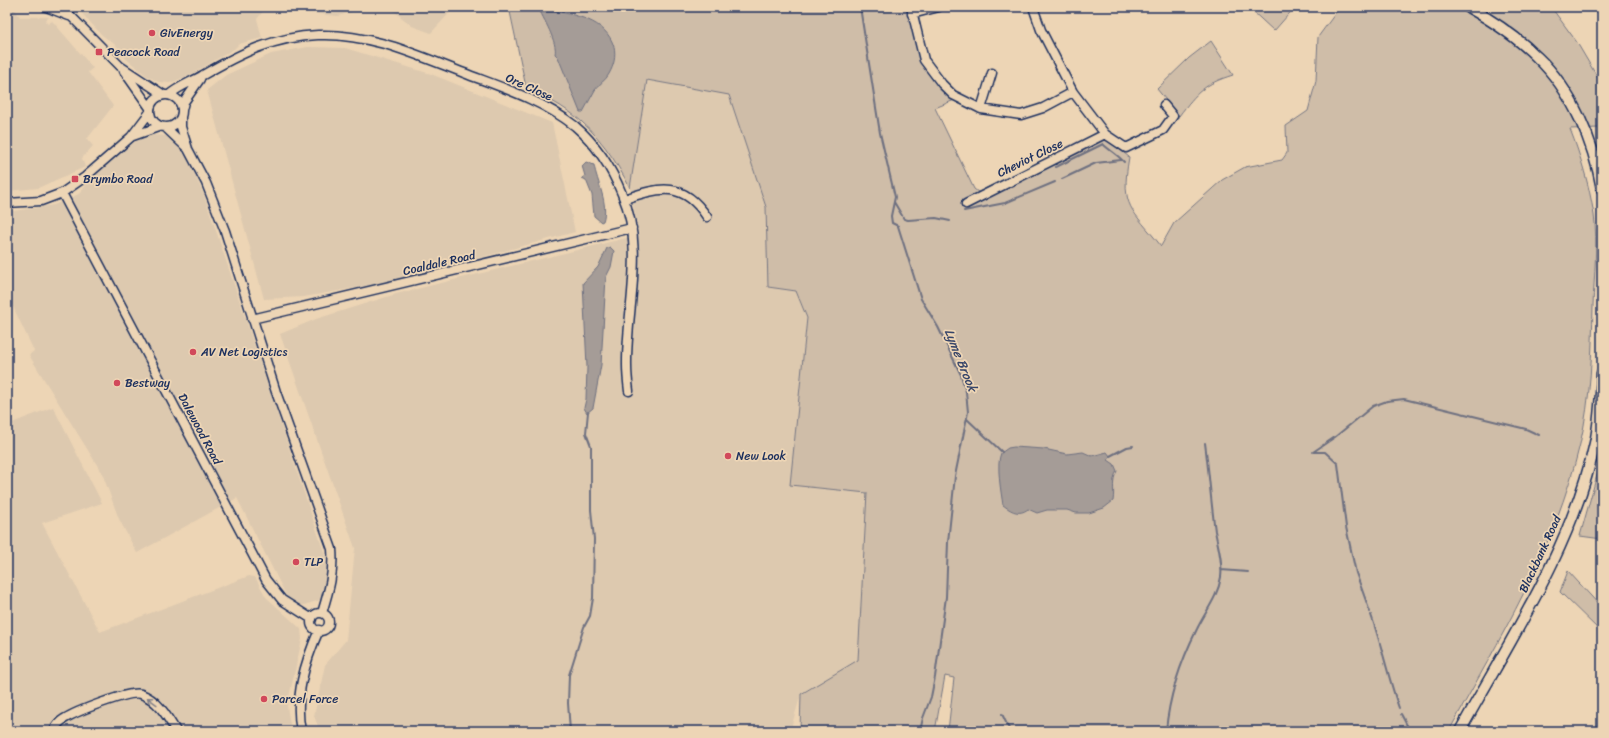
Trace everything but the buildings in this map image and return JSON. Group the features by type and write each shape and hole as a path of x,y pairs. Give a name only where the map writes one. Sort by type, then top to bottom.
{"main road":[{"path":"1468,7 1496,23 1538,57 1564,90 1585,128 1599,170 1602,189"},
{"name":"Blackbank Road","path":"1460,731 1544,580 1568,528 1584,486 1595,442 1601,404 1602,374"}],"street":[{"path":"46,7 71,17"},
{"path":"62,7 120,66 150,110 154,121 163,126 188,149"},
{"path":"938,7 912,10 924,60 942,84 953,95 981,109 1022,115 1043,108 1073,92"},
{"path":"1033,7 1041,30 1073,92 1105,134 1126,148 1163,130 1173,116 1164,105"},
{"name":"Ore Close","path":"166,95 242,53 288,38 337,35 388,44 510,90 538,102 556,112 576,127 593,145 607,165 625,199 632,228 634,259 626,365 629,391"},
{"path":"120,66 179,102 181,127 188,149 206,184 225,231 252,319 332,549 334,566 330,589 322,613"},
{"path":"981,109 992,72"},
{"name":"Ore Close","path":"181,115 184,102 193,87 203,75"},
{"path":"7,203 41,201 62,193 86,177 131,137 150,110 156,98 166,95"},
{"path":"131,137 163,126 175,124 181,115"},
{"name":"Cheviot Close","path":"966,204 1105,134"},
{"path":"625,199 654,189 671,189 688,195 707,217"},
{"name":"Dalewood Road","path":"62,193 266,580 282,600 312,619 314,627 319,630"},
{"name":"Coaldale Road","path":"252,319 632,228"},
{"path":"301,731 298,716 300,688 319,630 324,630 329,623 328,617 322,613 317,613 312,619"},
{"path":"54,731 59,723 71,716 127,694 140,693 152,699 160,706 176,731"}],"shaded area":[{"path":"7,7 13,7 20,17 49,17 45,21 48,24 52,21 93,68 88,72 113,106 87,139 93,146 82,158 85,167 38,188 7,191"},
{"path":"76,7 369,7 338,16 265,9 257,19 262,38 239,44 234,49 188,76 170,83 159,82 147,76 124,57 117,46 102,35"},
{"path":"389,7 455,7 431,33 412,26"},
{"path":"509,7 915,7 926,54 936,74 957,99 935,108 974,189 978,192 1048,157 1052,165 1102,140 1109,141 1129,157 1126,188 1131,207 1161,246 1174,223 1222,180 1245,167 1282,160 1287,153 1286,126 1308,111 1316,81 1318,37 1340,7 1551,7 1576,41 1602,85 1602,146 1599,128 1570,129 1587,182 1594,215 1596,236 1591,357 1587,410 1580,444 1569,483 1541,556 1506,627 1449,731 948,731 954,678 945,676 935,731 800,731 801,694 858,660 867,493 790,485 807,318 796,291 768,287 766,207 729,95 647,80 630,188 619,167 605,147 589,129 566,109 526,87"},
{"path":"538,7 549,7 550,10 569,14 597,24 610,38 614,47 615,58 611,71 595,90 583,112 580,112 558,57 555,54 552,37"},
{"path":"1248,7 1295,7 1274,31"},
{"path":"1211,41 1233,75 1223,78 1202,90 1179,116 1157,89 1189,58"},
{"path":"308,47 345,48 431,74 552,123 575,232 389,282 304,297 264,299 207,90 226,75 271,54"},
{"path":"647,80 729,94 766,207 768,287 796,291 807,318 790,485 867,493 858,660 801,694 790,731 320,731 314,716 325,665 346,640 355,548 280,334 316,319 396,294 639,235 630,188"},
{"path":"153,135 168,136 175,143 187,158 204,195 326,558 327,576 320,600 301,606 287,597 237,498 137,553 119,519 102,473 29,355 34,351 7,294 7,212 54,205 79,194 95,174 122,151 138,140"},
{"path":"586,162 594,165 604,200 605,207 603,221 601,222 594,216 592,195 586,180 582,178 585,176 582,166"},
{"path":"610,247 614,251 611,267 606,277 601,365 593,408 587,413 584,408 586,399 587,367 583,283 598,267 607,248"},
{"path":"53,407 102,503 42,523 100,632 249,576 255,577 266,597 301,629 302,639 287,706 291,731 7,731 7,425"},
{"path":"1008,448 1044,449 1067,454 1083,452 1092,456 1107,452 1110,456 1108,460 1114,464 1117,471 1114,482 1113,501 1104,508 1089,513 1076,513 1067,510 1047,510 1037,513 1028,509 1021,512 1015,512 1009,509 1003,505 999,478 999,464 1001,453"},
{"path":"1602,457 1602,539 1580,536"},
{"path":"1568,571 1602,608 1602,633 1560,592"}],"waterway":[{"name":"Lyme Brook","path":"860,7 880,133 895,197 891,216 892,223 898,226 921,299 938,327 961,375 966,392 968,412 955,476 948,542 946,597 935,677 931,697 920,731"},
{"path":"1056,167 1103,144 1124,162"},
{"path":"1062,179 1096,163 1121,160"},
{"path":"964,211 1005,203 1055,182"},
{"path":"894,202 904,219 936,218 950,221"},
{"path":"1370,612 1356,573 1346,527 1338,464 1325,452 1313,452 1335,437 1373,406 1387,401 1404,399 1526,429 1539,435"},
{"path":"570,731 568,703 569,675 584,627 590,616 593,598 594,539 591,510 591,446 586,433 588,412"},
{"path":"967,419 1002,452"},
{"path":"1166,731 1170,705 1181,666 1197,629 1214,598 1221,577 1221,560 1215,531 1205,443"},
{"path":"1110,456 1127,447 1133,446"},
{"path":"1221,570 1248,572"},
{"path":"1371,615 1399,708"},
{"path":"1002,714 1010,731"},
{"path":"1401,714 1410,731"}],"place":[{"name":"GivEnergy","path":"152,33"},
{"name":"Peacock Road","path":"99,52"},
{"name":"Brymbo Road","path":"75,179"},
{"name":"AV Net Logistics","path":"193,352"},
{"name":"Bestway","path":"117,383"},
{"name":"New Look","path":"728,456"},
{"name":"TLP","path":"296,562"},
{"name":"Parcel Force","path":"264,699"}]}
